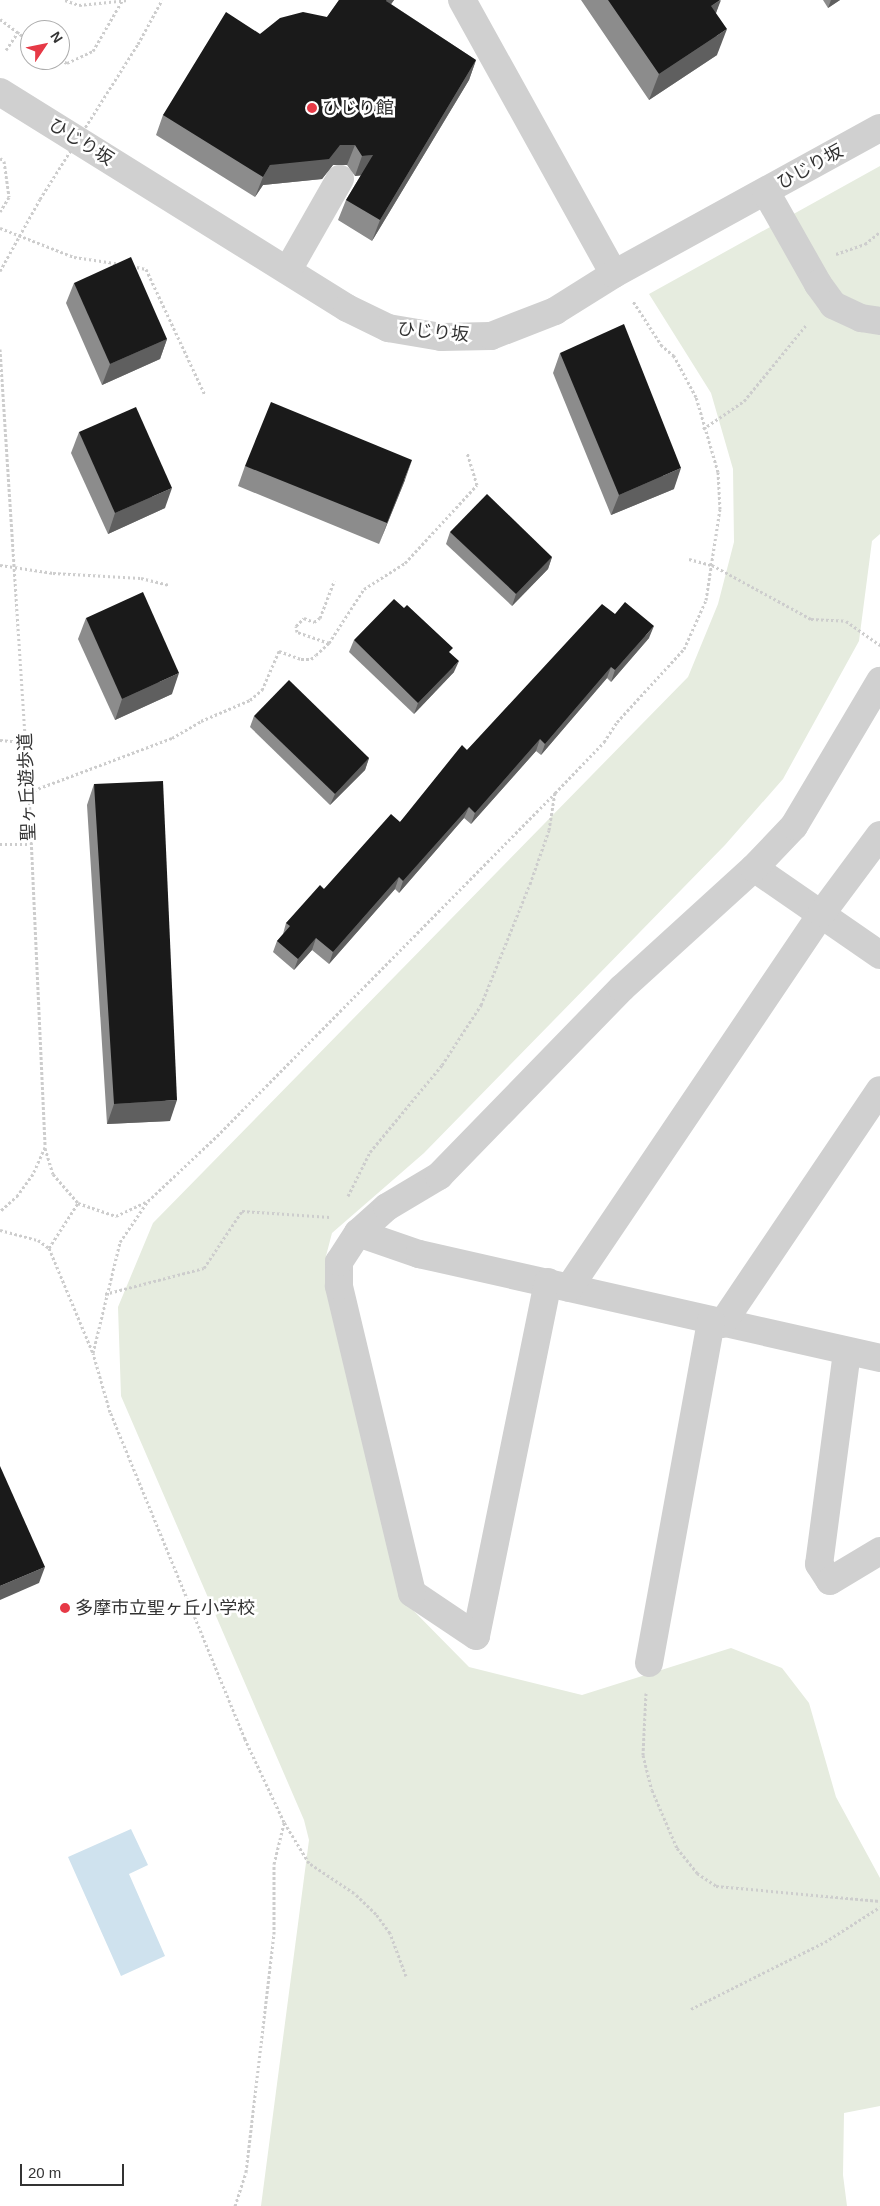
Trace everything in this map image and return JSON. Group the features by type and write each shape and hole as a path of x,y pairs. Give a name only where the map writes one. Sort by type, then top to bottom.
{"street":[{"path":"462,0 621,284"},
{"name":"ひじり坂","path":"0,92 347,308 388,328 441,337 492,336 621,284 766,192 880,128"},
{"path":"288,270 340,179"},
{"path":"766,192 806,264 833,305 862,318 880,321"},
{"path":"880,681 794,826 754,868 622,988 439,1176 354,1226 340,1262 339,1286 412,1593 476,1636 558,1285 822,913 880,835"},
{"path":"754,868 822,913 880,955"},
{"path":"649,1663 716,1322 880,1090"},
{"path":"354,1226 419,1254 847,1352 878,1355"},
{"path":"847,1352 818,1564 830,1582 880,1550"}],"path":[{"path":"65,0 79,5 128,0"},
{"path":"0,271 40,199 138,44 162,0"},
{"path":"70,62 93,51 122,1"},
{"path":"0,19 19,31 6,50"},
{"path":"0,158 4,162 9,197 0,212"},
{"path":"0,228 18,238 74,257 146,269 205,395"},
{"path":"806,264 865,244 880,232"},
{"path":"93,1353 105,1294 120,1242 148,1201 224,1129 555,793 684,649 706,600 720,509 718,481 696,397 674,356 662,346 621,284"},
{"path":"704,429 744,401 810,319"},
{"name":"聖ヶ丘遊歩道","path":"0,349 16,566 29,792 29,844 45,1147 53,1174 78,1203"},
{"path":"29,792 172,738 200,721 250,700 262,690 279,651 310,659 330,643 364,589 405,563 477,485 467,452"},
{"path":"689,559 712,565 811,619 846,621 880,645"},
{"path":"0,565 53,573 141,578 169,585"},
{"path":"330,643 297,632 296,626 304,618 314,622 320,618 334,581"},
{"path":"0,740 25,742"},
{"path":"105,1294 204,1268 242,1211 354,1226 345,1204 370,1152 442,1065 481,1005 540,857 549,830 555,793"},
{"path":"0,844 29,844"},
{"path":"0,1211 18,1195 45,1147"},
{"path":"49,1248 78,1203 116,1216 148,1201"},
{"path":"0,1230 38,1240 49,1248 93,1353 110,1412 244,1739 284,1822 308,1863 354,1893 376,1914 390,1933 406,1976"},
{"path":"649,1663 643,1755 661,1814 677,1848 696,1873 716,1886 880,1900"},
{"path":"235,2206 246,2172 274,1934 274,1864 284,1822"},
{"path":"691,2009 825,1942 880,1907"}],"shaded area":[{"path":"880,166 880,534 872,541 859,641 783,779 725,845 424,1153 332,1233 326,1256 403,1600 469,1667 582,1695 731,1648 782,1668 809,1703 836,1797 880,1878 880,2106 844,2113 843,2175 847,2206 261,2206 309,1840 304,1820 121,1396 118,1307 153,1223 688,677 718,604 734,542 733,469 711,393 649,294"}],"water":[{"path":"131,1829 148,1865 129,1874 165,1956 121,1976 68,1857"}],"building":[{"name":"ひじり館","path":"339,0 387,0 476,60 380,220 346,200 373,155 362,156 355,145 340,145 329,159 270,165 263,177 163,115 226,12 260,34 280,18 303,12 327,17"},
{"path":"608,0 720,0 711,6 727,29 659,74"},
{"path":"131,257 167,339 110,364 74,283"},
{"path":"624,324 681,468 619,495 560,353"},
{"path":"271,402 412,460 387,523 245,466"},
{"path":"136,407 172,488 115,513 79,432"},
{"path":"487,494 552,557 516,594 450,532"},
{"path":"143,592 179,673 122,699 86,618"},
{"path":"394,599 404,608 407,605 453,648 449,652 459,661 418,703 354,640"},
{"path":"625,602 654,626 615,670 611,667 545,744 540,739 475,813 469,807 403,881 399,877 333,952 316,938 298,959 277,941 290,926 286,923 320,885 324,889 391,814 400,822 462,745 467,750 602,604 615,614"},
{"path":"289,680 369,758 335,794 254,716"},
{"path":"163,781 177,1100 114,1104 94,784"},
{"path":"0,1466 45,1567 0,1586"}],"place":[{"name":"ひじり館","path":"312,108"},
{"name":"多摩市立聖ヶ丘小学校","path":"65,1608"}]}
